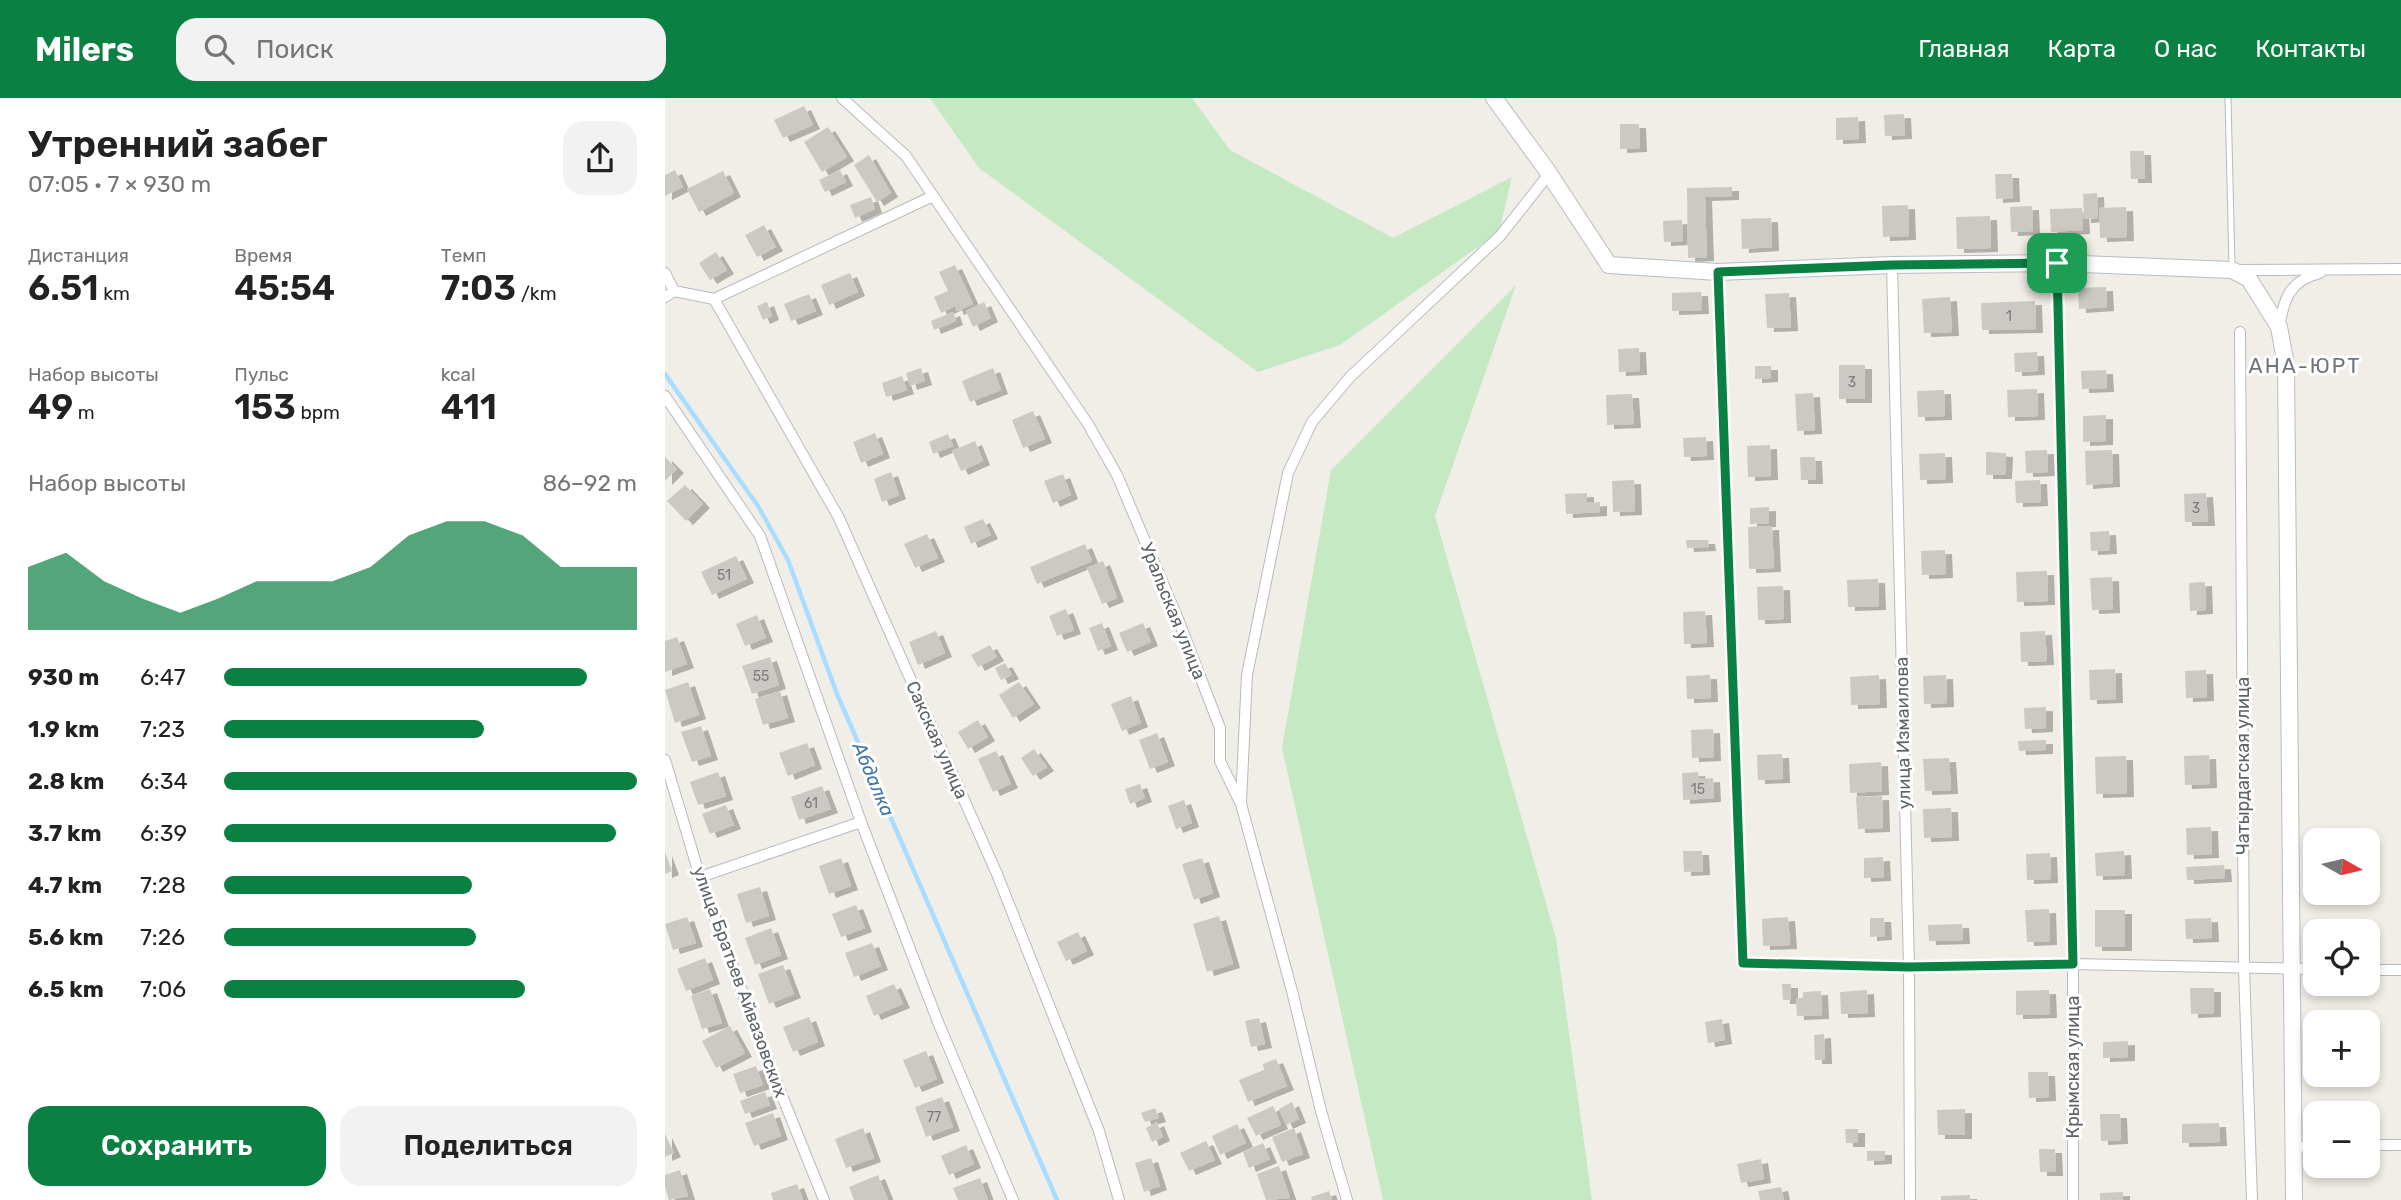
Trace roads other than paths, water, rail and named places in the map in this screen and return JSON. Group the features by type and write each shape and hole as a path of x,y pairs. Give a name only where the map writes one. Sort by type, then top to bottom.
{"main road":[{"path":"1494,98 1549,174 1609,265 1718,272 1892,265 2057,263 2232,270 2249,279 2279,327 2286,365 2294,1200"}],"street":[{"name":"Уральская улица","path":"842,98 906,156 1088,424 1117,475 1178,619 1220,728 1220,761 1241,804 1292,991 1321,1111 1347,1200"},
{"path":"1241,804 1250,662 1288,473 1312,422 1350,377 1500,236 1549,174"},
{"path":"665,273 670,294 714,299 933,196"},
{"name":"Крымская улица","path":"2057,263 2073,964 2073,1200"},
{"name":"улица Измаилова","path":"1892,265 1909,967 1910,1200"},
{"path":"2279,327 2283,304 2294,286 2312,275 2335,269"},
{"path":"2232,270 2401,269"},
{"path":"1718,272 1743,963 1909,967 2073,964 2303,969"},
{"name":"Сакская улица","path":"714,299 845,531 997,874 1098,1131 1119,1200"},
{"name":"Чатырдагская улица","path":"2240,331 2244,969 2252,1200"},
{"path":"665,396 760,536 860,822 937,1022 1013,1200"},
{"name":"улица Братьев Айвазовских","path":"665,760 700,877 766,1056 824,1200"},
{"path":"700,877 860,822"},
{"path":"2380,970 2401,970"},
{"path":"2380,1145 2401,1144"},
{"path":"2293,1147 2303,1147"}],"lane":[{"path":"2228,98 2232,270"}],"waterway":[{"name":"Абдалка","path":"665,374 758,506 788,560 837,694 1057,1200"}],"district":[{"name":"АНА-ЮРТ","path":"2305,366"}]}
